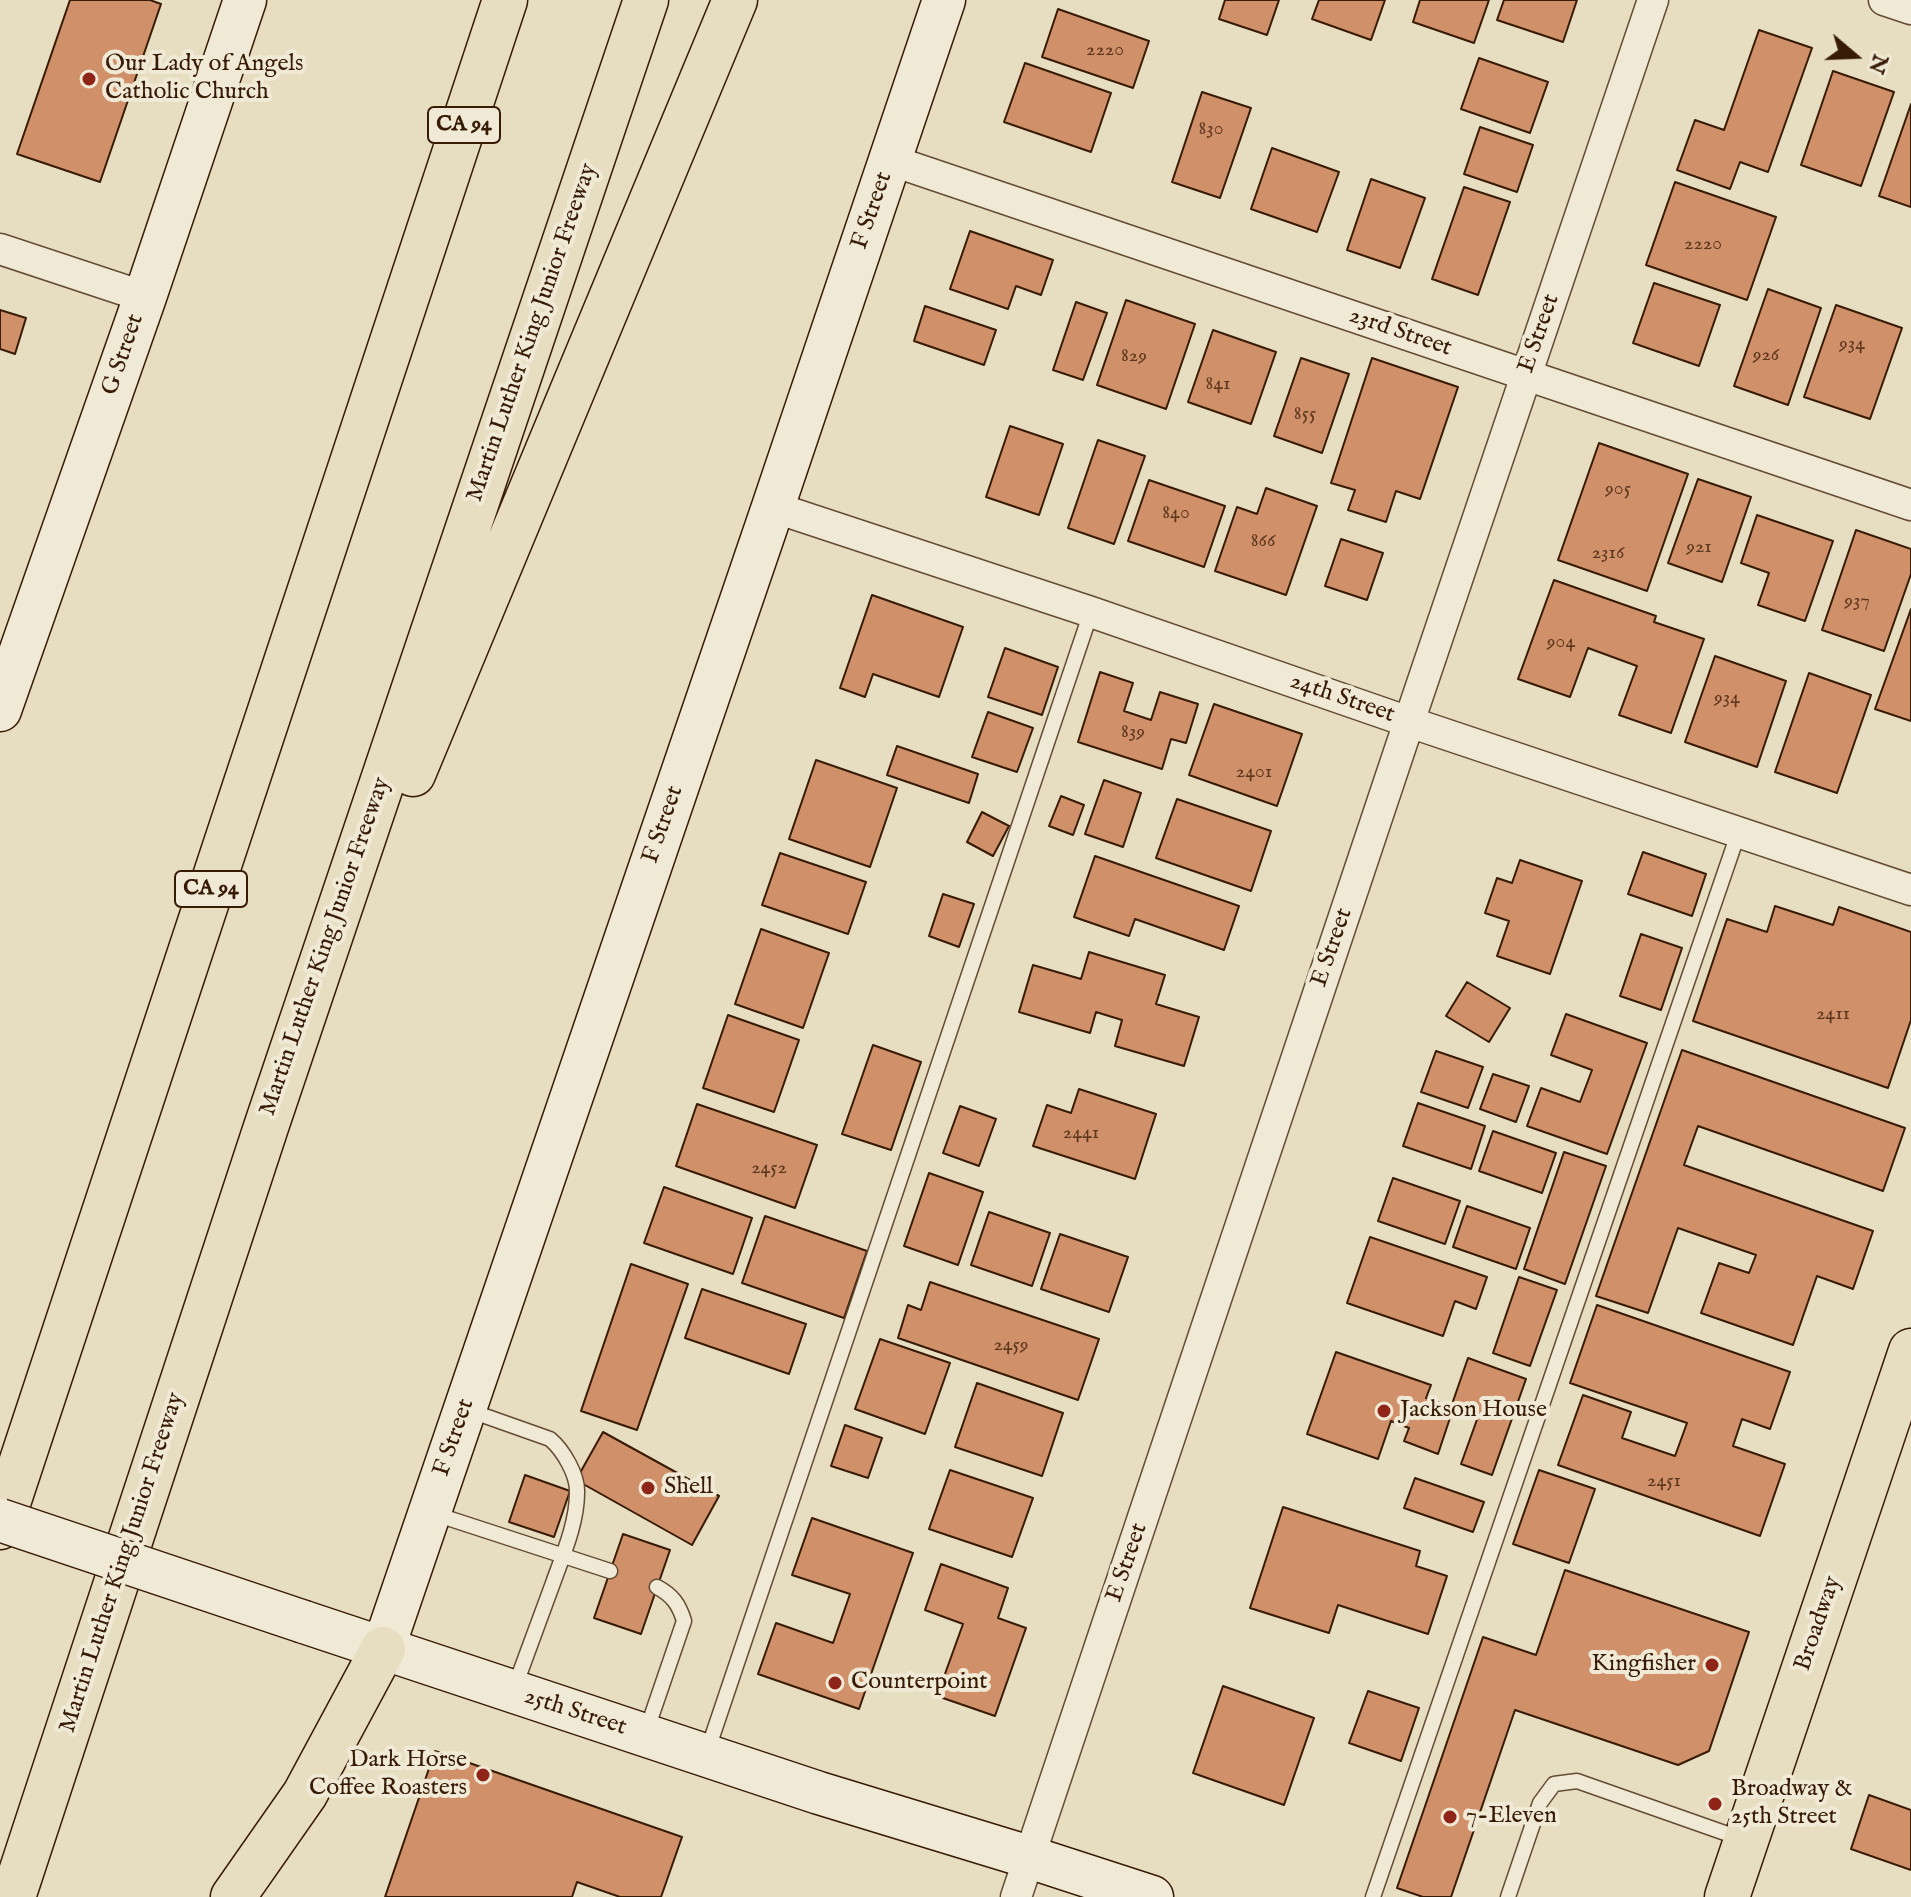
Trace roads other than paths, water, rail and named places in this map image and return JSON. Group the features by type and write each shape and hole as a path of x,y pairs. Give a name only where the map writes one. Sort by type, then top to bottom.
{"main road":[{"name":"G Street","path":"0,710 245,0"},
{"name":"CA 94","path":"0,1527 505,0"},
{"name":"Martin Luther King Junior Freeway","path":"13,1897 266,1127 646,0"},
{"path":"266,1127 735,0"},
{"name":"F Street","path":"383,1649 944,0"},
{"name":"Broadway","path":"1727,1897 1911,1351"},
{"name":"25th Street","path":"0,1520 645,1737 1152,1897"},
{"path":"233,1897 305,1794 383,1649"}],"street":[{"name":"E Street","path":"1016,1897 1653,0"},
{"path":"1884,0 1911,9"},
{"name":"23rd Street","path":"890,160 1911,505"},
{"path":"0,249 145,297"},
{"name":"24th Street","path":"773,507 1911,890"}],"lane":[{"path":"706,1756 1091,612"},
{"path":"1373,1897 1739,831"},
{"path":"465,1409 550,1439 560,1447 578,1490 563,1555 513,1693"},
{"path":"429,1512 610,1571"},
{"path":"645,1737 684,1621 671,1594 657,1587"},
{"path":"1508,1897 1540,1803 1554,1784 1577,1781 1746,1840"}],"place":[{"name":"Our Lady of Angels Catholic Church","path":"89,79"},
{"name":"Jackson House","path":"1384,1411"},
{"name":"Shell","path":"648,1488"},
{"name":"Kingfisher","path":"1712,1665"},
{"name":"Counterpoint","path":"835,1683"},
{"name":"Dark Horse Coffee Roasters","path":"483,1775"},
{"name":"Broadway & 25th Street","path":"1715,1804"},
{"name":"7-Eleven","path":"1450,1817"}]}
